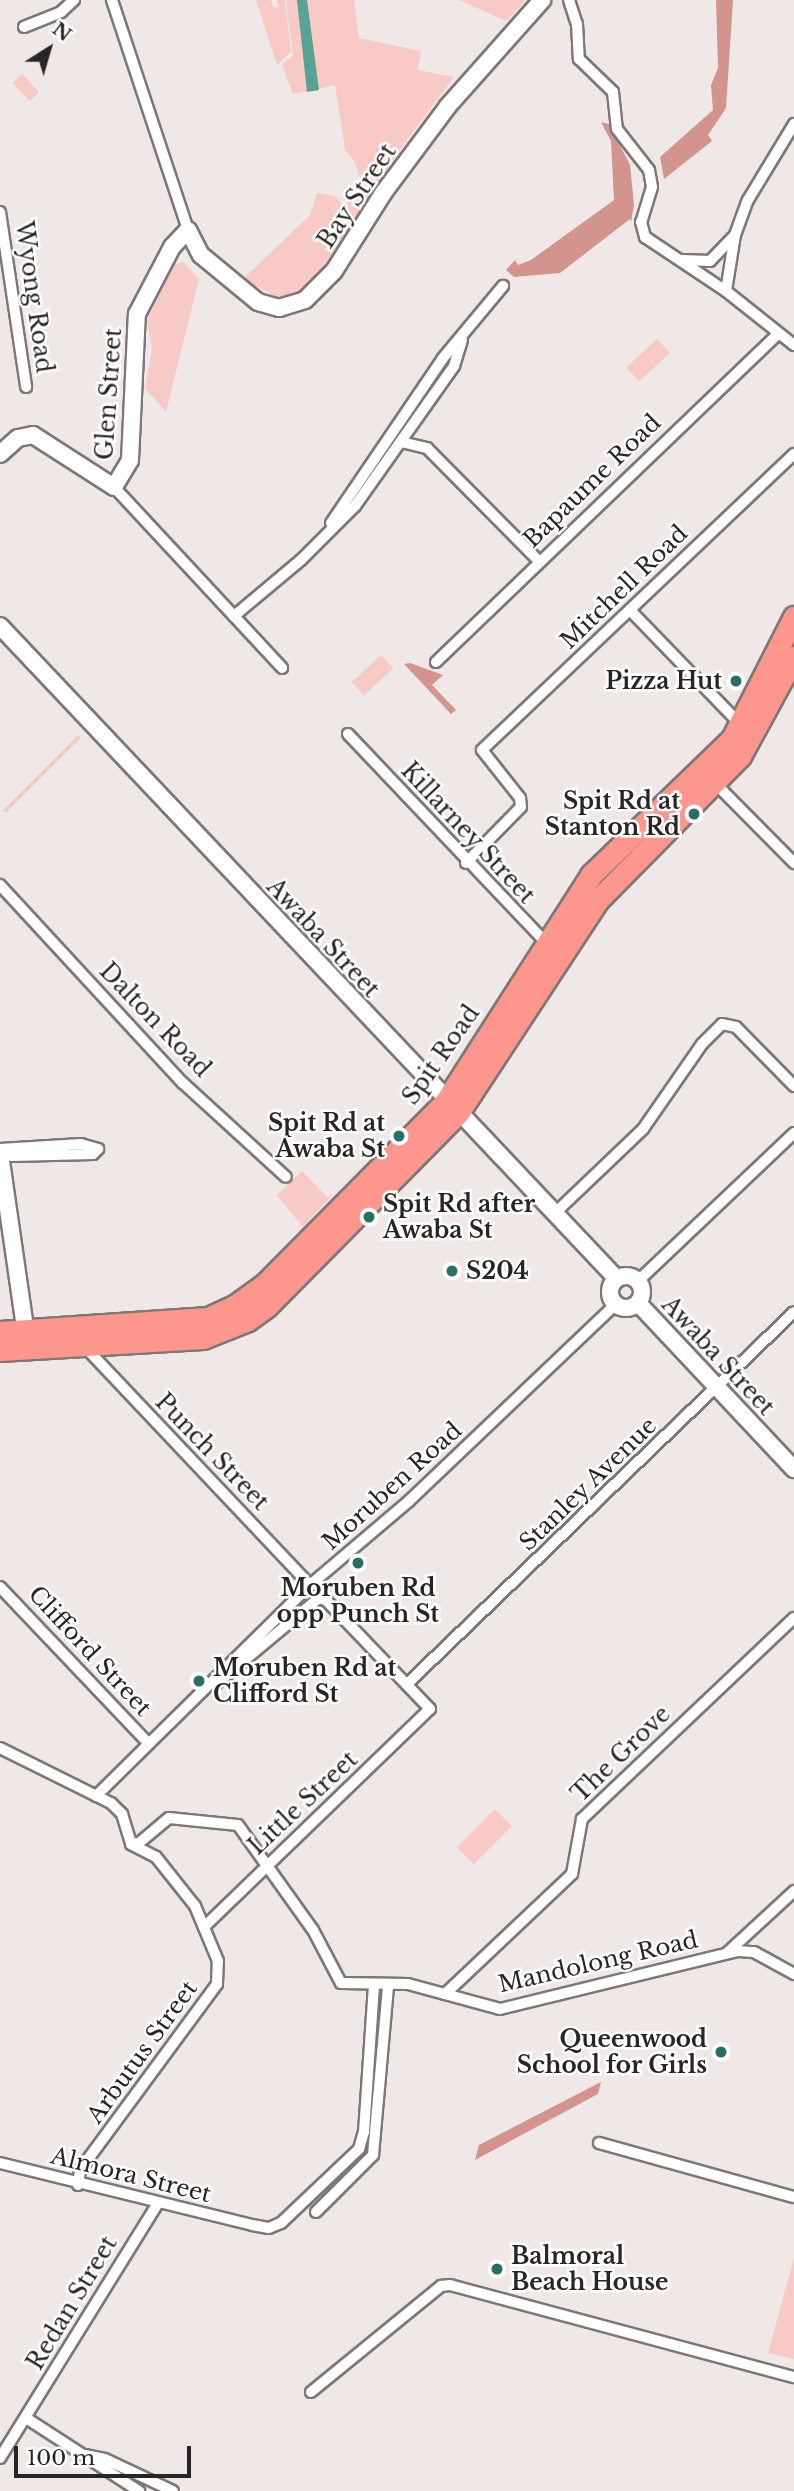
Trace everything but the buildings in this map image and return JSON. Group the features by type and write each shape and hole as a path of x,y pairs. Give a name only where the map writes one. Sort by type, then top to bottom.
{"highway":[{"name":"Spit Road","path":"709,777 741,725 794,617"},
{"name":"Spit Road","path":"0,1332 27,1340 85,1347 203,1338 248,1320 452,1107 553,948 709,777 759,727 794,657"},
{"name":"Spit Road","path":"0,1350 27,1340 194,1321 236,1305 274,1275 452,1107"}],"street":[{"path":"24,27 61,12 74,0"},
{"path":"112,0 188,230"},
{"name":"Bay Street","path":"188,230 206,261 258,302 279,308 306,300 334,271 384,192 448,106 516,33 542,0"},
{"path":"569,0 577,24 579,59 613,92 617,130 649,170 652,187 641,229 651,243 726,291 794,345"},
{"path":"726,291 735,235 764,168 794,124"},
{"name":"Wyong Road","path":"0,212 26,387"},
{"name":"Glen Street","path":"114,487 130,460 137,314 172,247 188,230"},
{"path":"680,260 710,261 735,235"},
{"path":"234,616 301,561 324,534 435,369 462,340 503,286"},
{"name":"Bapaume Road","path":"436,662 779,333"},
{"path":"324,534 355,506 401,442 454,366 462,340"},
{"path":"0,454 18,438 33,435 114,487 282,668"},
{"path":"401,442 427,448 539,561"},
{"name":"Mitchell Road","path":"466,863 521,807 520,798 482,750 794,454"},
{"path":"630,610 741,725"},
{"name":"Awaba Street","path":"0,626 617,1279"},
{"name":"Killarney Street","path":"348,734 466,863 553,948"},
{"path":"709,777 794,863"},
{"name":"Dalton Road","path":"0,885 183,1083 286,1177"},
{"path":"554,1214 643,1129 702,1044 722,1024 736,1027 794,1086"},
{"path":"638,1281 794,1133"},
{"path":"81,1144 98,1149 93,1154 12,1156 0,1151 81,1144"},
{"path":"0,1151 7,1244 27,1340"},
{"path":"630,1276 638,1281 643,1290 638,1303 625,1308 616,1304 610,1293 617,1279 630,1276"},
{"name":"Awaba Street","path":"638,1303 794,1469"},
{"name":"Moruben Road","path":"96,1796 310,1585 409,1501 616,1304"},
{"name":"Stanley Avenue","path":"408,1684 794,1312"},
{"name":"Punch Street","path":"85,1347 310,1585"},
{"name":"Clifford Street","path":"0,1587 149,1745"},
{"name":"Moruben Road","path":"196,1698 240,1665 312,1601 326,1600 408,1684"},
{"name":"The Grove","path":"445,1994 572,1874 582,1819 794,1618"},
{"name":"Little Street","path":"204,1927 430,1709 408,1684"},
{"path":"0,1748 118,1809 131,1843"},
{"name":"Mandolong Road","path":"131,1843 139,1843 169,1818 233,1823 243,1829 313,1930 341,1983 374,1986 408,1984 500,2009 728,1952 754,1952 794,1974"},
{"name":"Arbutus Street","path":"78,2185 80,2169 217,1984 218,1961 204,1927 175,1877 156,1857 131,1843"},
{"path":"728,1952 794,1891"},
{"name":"Almora Street","path":"0,2164 156,2205 269,2228 281,2223 359,2149 374,1986"},
{"path":"316,2211 373,2155 388,1986"},
{"path":"599,2143 794,2197"},
{"name":"Redan Street","path":"0,2458 156,2205"},
{"path":"312,2392 441,2286 794,2377"},
{"path":"26,2418 139,2491"},
{"path":"79,2453 105,2459 173,2491"}],"shaded area":[{"path":"256,0 271,0 273,7 278,7 277,0 285,0 291,52 277,65"},
{"path":"286,0 354,0 359,38 421,51 418,70 454,77 404,144 316,278 303,293 277,297 243,279 310,215 317,193 335,196 344,206 363,187 355,162 345,150 335,85 293,94 282,65 293,55"},
{"path":"297,0 307,0 319,90 307,92"},
{"path":"459,0 526,0 506,21"},
{"path":"716,0 733,0 726,108 708,135 712,141 664,179 660,157 713,110 711,85 718,68"},
{"path":"22,74 39,92 30,101 12,83"},
{"path":"601,122 609,124 630,165 634,205 631,222 630,219 560,273 514,277 506,270 515,260 518,265 531,260 614,200 611,141"},
{"path":"183,262 199,279 166,412 145,388 152,349 147,320 174,265"},
{"path":"657,339 670,353 639,382 626,368"},
{"path":"381,655 393,668 364,695 352,682"},
{"path":"410,663 443,675 432,685 456,710 451,714 404,664"},
{"path":"78,735 81,738 6,813 3,810"},
{"path":"302,1171 327,1197 332,1195 303,1227 277,1195"},
{"path":"495,1809 512,1826 474,1864 457,1847"},
{"path":"601,2082 598,2094 475,2160 479,2145"},
{"path":"794,2258 794,2359 768,2353"}],"place":[{"name":"Pizza Hut","path":"736,681"},
{"name":"Spit Rd at Stanton Rd","path":"694,814"},
{"name":"Spit Rd at Awaba St","path":"399,1136"},
{"name":"Spit Rd after Awaba St","path":"369,1217"},
{"name":"S204","path":"452,1271"},
{"name":"Moruben Rd opp Punch St","path":"358,1563"},
{"name":"Moruben Rd at Clifford St","path":"199,1681"},
{"name":"Queenwood School for Girls","path":"721,2052"},
{"name":"Balmoral Beach House","path":"497,2269"}]}
